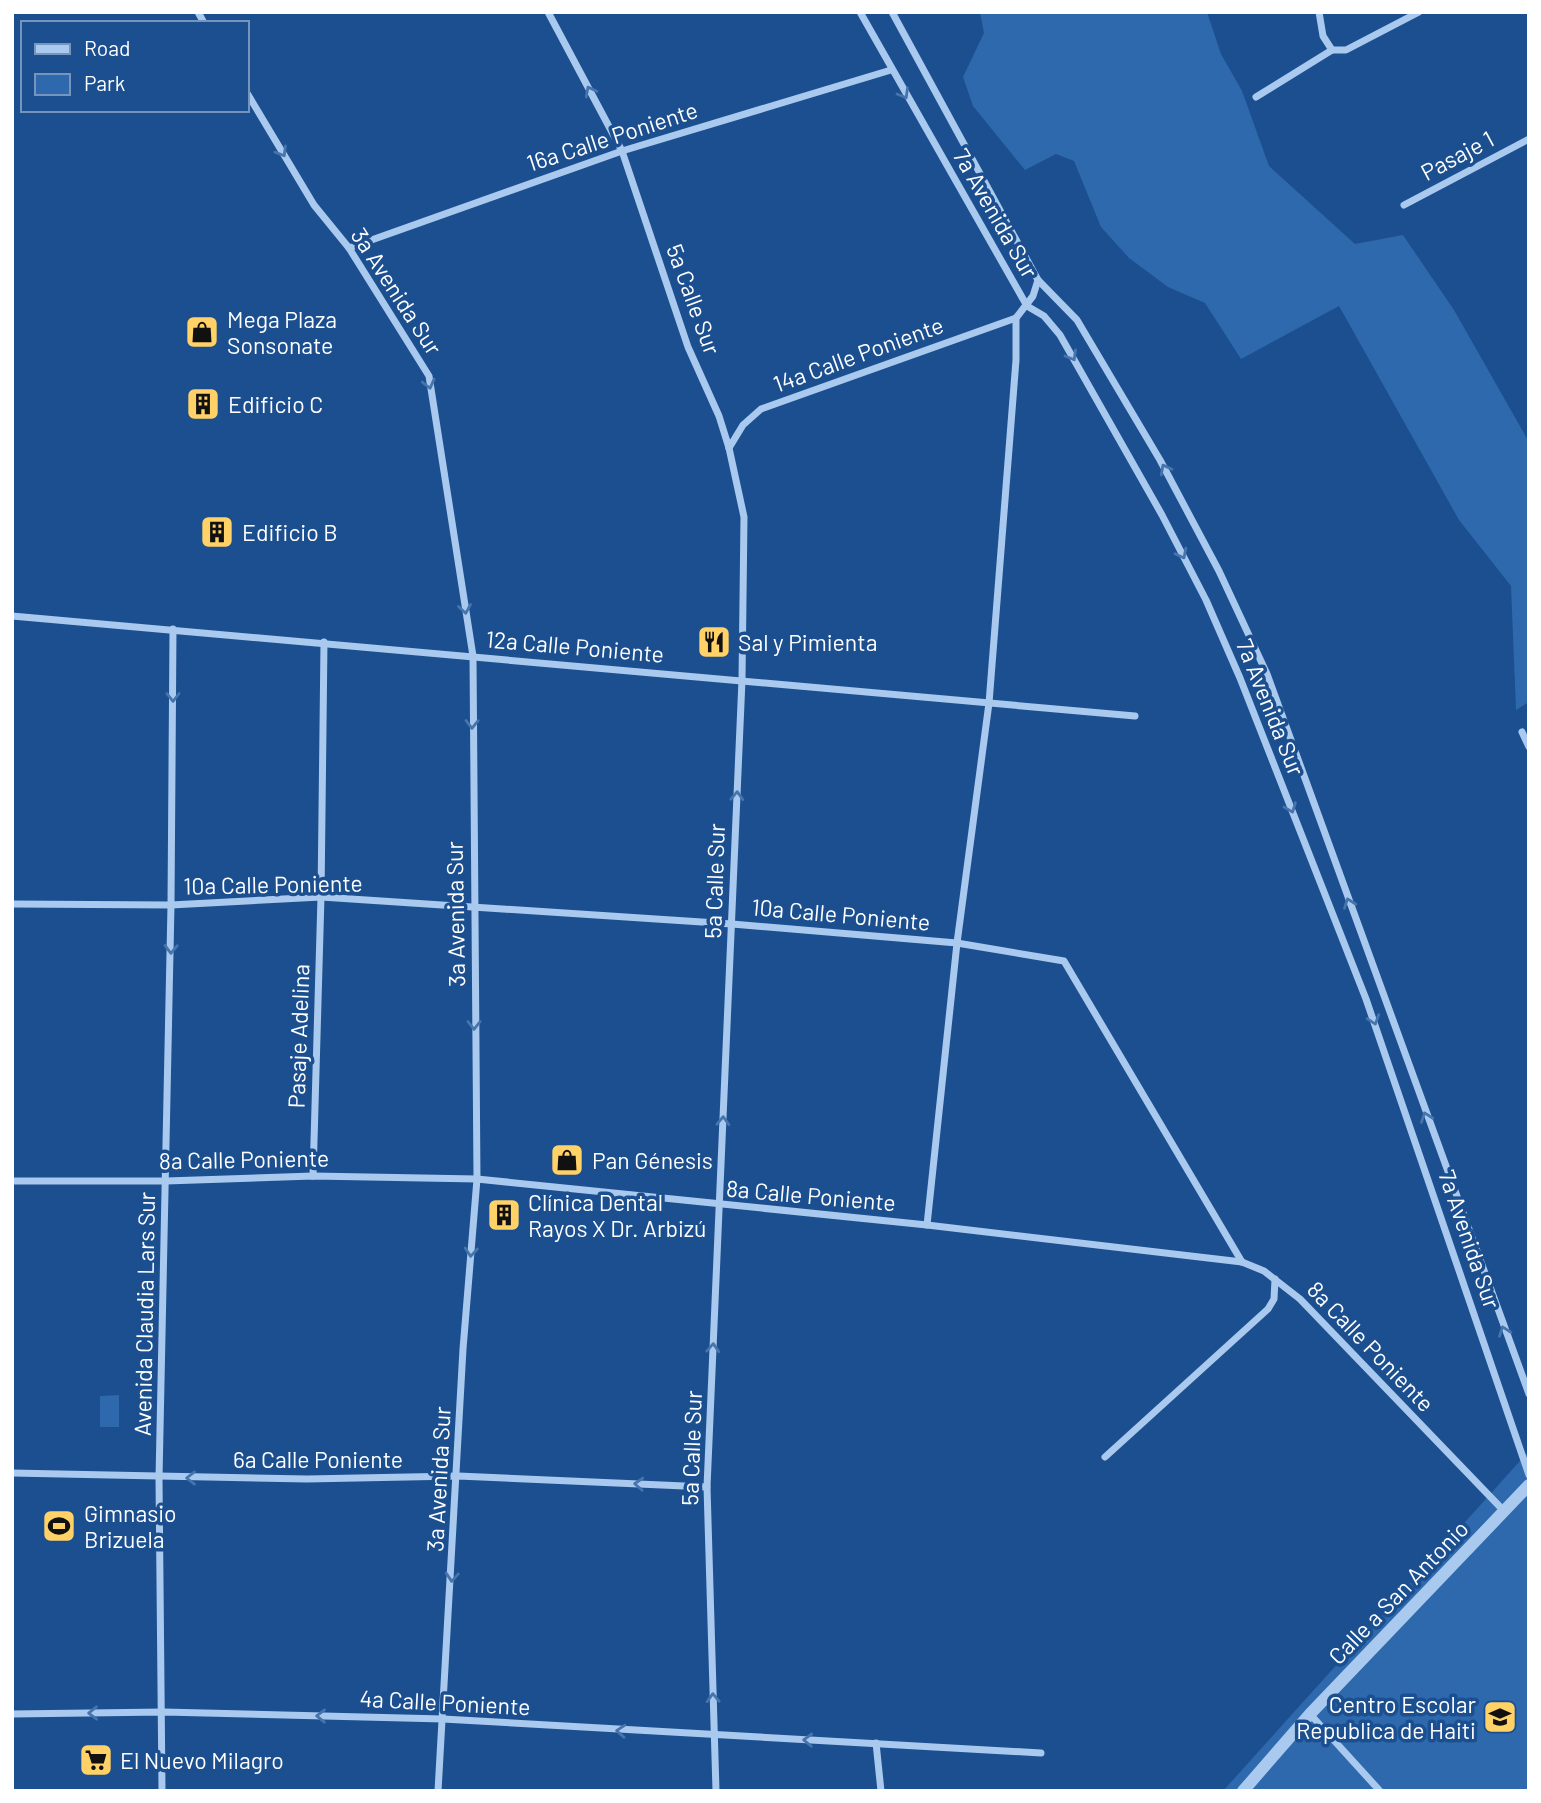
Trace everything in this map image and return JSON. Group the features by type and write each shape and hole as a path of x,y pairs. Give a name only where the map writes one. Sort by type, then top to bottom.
{"street":[{"name":"5a Calle Sur","path":"548,12 622,151 688,347 719,416 744,517 742,680 707,1487 716,1791"},
{"name":"7a Avenida Sur","path":"860,12 1027,306 1044,316 1066,347 1162,514 1206,600 1240,678 1366,999 1529,1475"},
{"name":"7a Avenida Sur","path":"892,12 1038,280 1077,320 1160,460 1219,571 1267,674 1529,1394"},
{"path":"1319,12 1323,36 1332,50"},
{"path":"1255,97 1332,50 1346,50 1419,12"},
{"name":"16a Calle Poniente","path":"349,248 622,151 891,70"},
{"name":"3a Avenida Sur","path":"248,95 314,205 349,248 429,376 473,656 477,1179 463,1349 458,1476 438,1791"},
{"name":"Pasaje 1","path":"1404,205 1529,139"},
{"path":"927,1225 957,943 989,703 1016,360 1016,318 1027,306 1038,280"},
{"name":"14a Calle Poniente","path":"729,448 743,425 761,409 1016,318"},
{"name":"12a Calle Poniente","path":"12,616 1135,716"},
{"name":"Avenida Claudia Lars Sur","path":"162,1791 164,1712 159,1478 171,905 173,629"},
{"name":"Pasaje Adelina","path":"313,1176 321,897 324,642"},
{"path":"1522,732 1529,747"},
{"name":"10a Calle Poniente","path":"12,904 171,905 321,897 732,924 957,943 1064,961 1242,1262"},
{"name":"8a Calle Poniente","path":"12,1181 166,1181 313,1176 477,1179 720,1206 927,1225 1242,1262 1275,1278 1300,1299 1504,1511"},
{"path":"1105,1457 1268,1309 1275,1299 1275,1278"},
{"name":"6a Calle Poniente","path":"12,1473 159,1478 458,1476 707,1487"},
{"name":"Calle a San Antonio","path":"1243,1791 1310,1714 1529,1485"},
{"name":"4a Calle Poniente","path":"12,1714 164,1712 443,1719 714,1737 1041,1753"},
{"path":"1310,1714 1380,1791"},
{"path":"876,1743 881,1791"}],"green space":[{"path":"980,12 1207,12 1221,54 1242,91 1269,166 1355,244 1403,235 1454,310 1529,442 1529,702 1516,710 1511,586 1459,520 1339,306 1241,359 1205,303 1168,287 1129,258 1101,227 1074,161 1056,154 1025,170 973,106 963,77 984,33"},
{"path":"119,1395 119,1427 100,1427 100,1396"},
{"path":"1529,1451 1529,1791 1223,1791"}],"place":[{"name":"Mega Plaza Sonsonate","path":"202,332"},
{"name":"Edificio C","path":"203,404"},
{"name":"Edificio B","path":"217,532"},
{"name":"Sal y Pimienta","path":"714,642"},
{"name":"Pan Génesis","path":"567,1160"},
{"name":"Clínica Dental Rayos X Dr. Arbizú","path":"504,1215"},
{"name":"Gimnasio Brizuela","path":"59,1526"},
{"name":"Centro Escolar Republica de Haiti","path":"1500,1717"},
{"name":"El Nuevo Milagro","path":"96,1760"}]}
